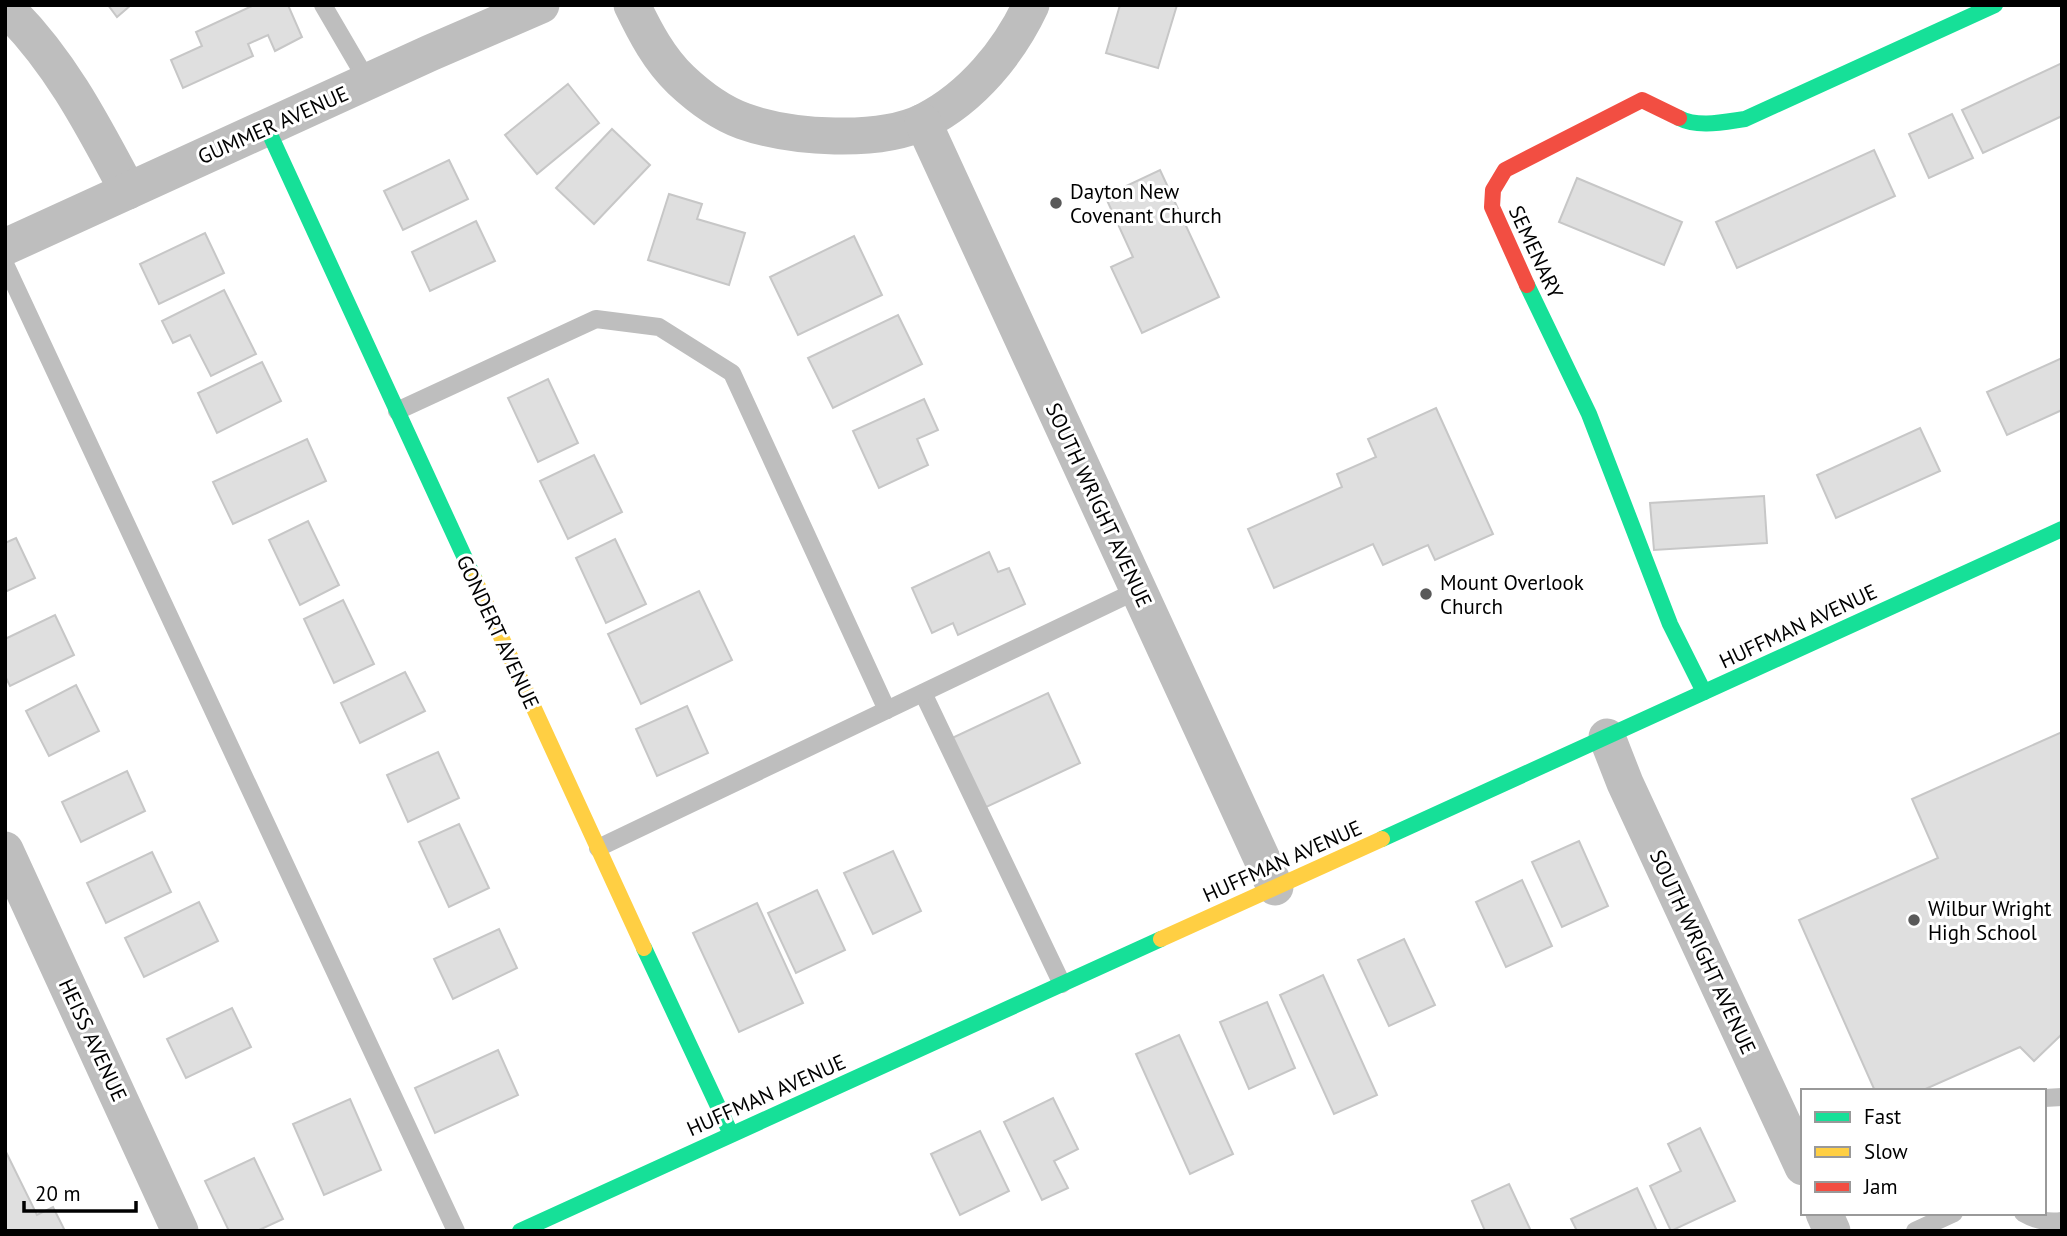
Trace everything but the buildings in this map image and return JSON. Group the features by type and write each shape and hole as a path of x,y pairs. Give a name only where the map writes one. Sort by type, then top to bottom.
{"street":[{"name":"GUMMER AVENUE","path":"5,247 541,5"},
{"path":"632,5 649,39 679,78 700,96 740,120 777,131 832,137 881,133 923,122 950,106 992,68 1018,33 1031,5"},
{"name":"SEMENARY","path":"1704,692 1670,624 1589,414 1493,214 1490,202 1493,184 1505,170 1642,100 1684,121 1714,124 1745,119 1995,5"},
{"path":"5,7 54,63 82,104 128,191"},
{"name":"SOUTH WRIGHT AVENUE","path":"923,122 1275,887"},
{"name":"GONDERT AVENUE","path":"267,128 731,1134"},
{"name":"HUFFMAN AVENUE","path":"520,1231 2062,528"},
{"name":"SOUTH WRIGHT AVENUE","path":"1607,737 1625,783 1801,1163"},
{"name":"HEISS AVENUE","path":"5,849 180,1231"},
{"path":"1825,1215 1832,1231"}],"lane":[{"path":"323,5 368,82"},
{"path":"5,264 456,1231"},
{"path":"397,411 596,319 659,327 732,373 887,710"},
{"path":"598,848 1138,590"},
{"path":"923,693 1062,984"},
{"path":"1915,1231 1950,1215"},
{"path":"2026,1215 2033,1219 2062,1221"}],"traffic: fast":[{"path":"1679,118 1703,124 1745,119 1995,5"},
{"path":"267,128 475,580"},
{"path":"1527,285 1589,414 1670,624 1704,692"},
{"path":"1382,839 2062,529"},
{"path":"520,1231 1161,939"},
{"path":"644,948 731,1134"}],"traffic: slow":[{"path":"475,580 644,948"},
{"path":"1161,939 1382,839"}],"traffic: jam":[{"path":"1527,285 1492,207 1493,190 1505,170 1642,100 1679,118"}],"place":[{"name":"Dayton New Covenant Church","path":"1056,203"},
{"name":"Mount Overlook Church","path":"1426,594"},
{"name":"Wilbur Wright High School","path":"1914,920"}]}
